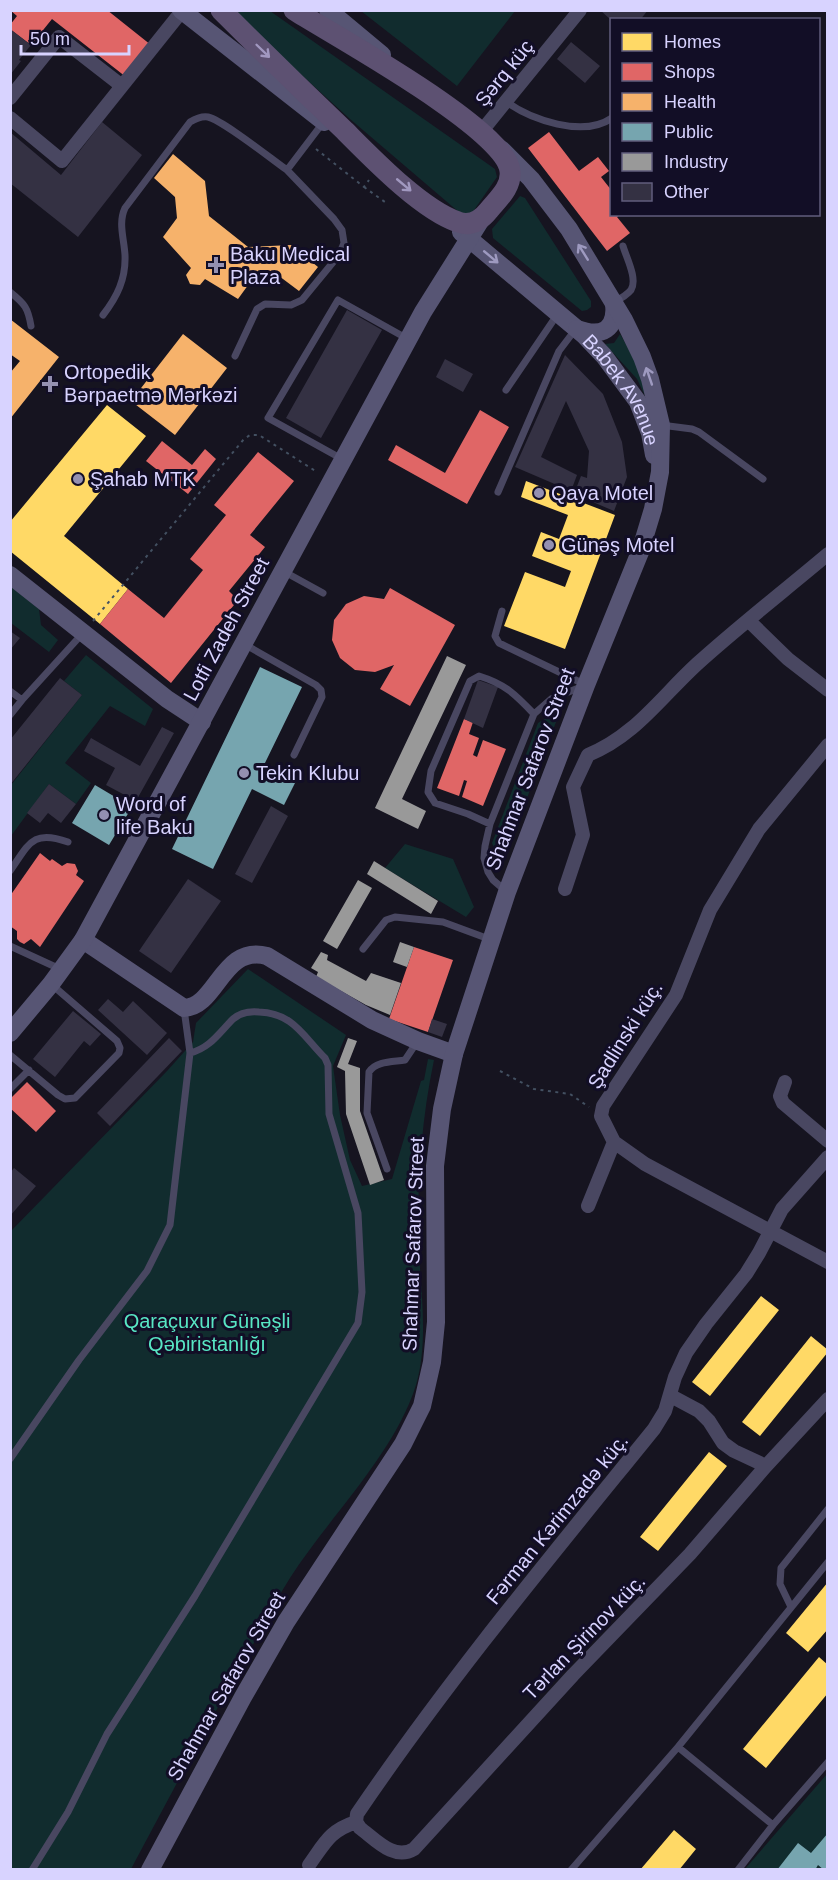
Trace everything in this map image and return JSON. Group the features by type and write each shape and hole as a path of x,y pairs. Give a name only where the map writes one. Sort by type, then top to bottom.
{"main road":[{"name":"Babek Avenue","path":"221,10 380,166"},
{"name":"Babek Avenue","path":"294,10 435,97"},
{"name":"Babek Avenue","path":"328,10 487,137 519,166 569,229 614,302 642,357 650,379 661,425 662,457 655,502"},
{"name":"Babek Avenue","path":"181,11 380,166 558,313 604,356 638,402 650,433 655,502"},
{"name":"Babek Avenue","path":"429,206 464,224 482,218 506,188 510,179 507,160 487,137"},
{"name":"Lotfi Zadeh Street","path":"10,1033 57,977 82,940 409,339 482,218"},
{"path":"576,329 595,334 606,330 613,321 614,302"},
{"name":"Shahmar Safarov Street","path":"150,1869 286,1622 404,1444 423,1407 432,1362 436,1322 435,1166 439,1126 454,1054 507,892 586,685 640,552 655,502"},
{"path":"10,575 167,699 202,722"},
{"path":"82,940 184,1008 196,1005 236,961 246,955 256,954 267,957 372,1020 454,1054"}],"street":[{"name":"Şərq küç","path":"487,137 505,101 580,10"},
{"path":"10,118 62,161 181,11"},
{"path":"10,98 59,37 122,86"},
{"path":"565,889 583,835 573,787 588,755 608,747 653,711 694,667 828,554"},
{"path":"749,621 788,659 828,690"},
{"name":"Şadlinski küç.","path":"828,745 759,830 710,910 676,995 603,1106 601,1116 614,1142 645,1164 828,1262"},
{"path":"557,761 580,771"},
{"path":"785,1083 780,1096 783,1103 828,1141"},
{"path":"588,1206 614,1142"},
{"name":"Fərman Kərimzadə küç.","path":"356,1822 357,1814 435,1704 560,1544 654,1429 665,1411 675,1377 686,1353 746,1274 788,1201 828,1156"},
{"path":"671,1395 699,1411 709,1421 715,1434 723,1443 734,1451 766,1466"},
{"name":"Tərlan Şirinov küç.","path":"356,1822 360,1828 397,1853 406,1854 414,1849 573,1675 690,1554 828,1399"},
{"path":"309,1865 331,1835 339,1828 356,1822"}],"lane":[{"path":"505,101 529,116 583,128 610,119"},
{"path":"103,315 121,289 125,257 121,218 125,208 190,122 197,118 207,117 287,170 334,219 342,230 344,243 339,255 302,300 291,305 265,304 257,309 235,356"},
{"path":"287,170 324,122"},
{"path":"614,302 629,293 632,288 633,279 623,246"},
{"path":"10,292 28,310 31,326"},
{"path":"344,459 268,418 338,300 409,339"},
{"path":"506,390 558,313"},
{"path":"498,492 559,351 576,329"},
{"path":"661,425 699,432 763,479"},
{"path":"283,571 323,593"},
{"path":"502,611 495,636 499,643 586,685"},
{"path":"10,715 83,632"},
{"path":"244,644 321,690 322,697 294,754"},
{"path":"490,824 435,803 428,792 431,771 470,681 479,675 499,682 515,694 534,714"},
{"path":"507,892 493,880 484,858 490,824 534,714 551,699 586,685"},
{"path":"10,691 22,700"},
{"path":"10,871 29,842 37,837 52,836 68,842"},
{"path":"363,950 386,920 395,917 451,924 491,940"},
{"path":"10,946 57,977 117,1041 120,1048 119,1053 75,1098 65,1099 10,1055"},
{"path":"10,1459 79,1360 147,1271 170,1225 190,1053 184,1008"},
{"path":"32,1869 68,1812 107,1734 195,1596 358,1323 362,1292 358,1213 329,1114 328,1065 325,1058 288,1018 269,1012 247,1011 235,1018 215,1040 201,1050 190,1053"},
{"path":"387,1169 367,1113 369,1072 377,1064 409,1058 418,1041"},
{"path":"10,1089 29,1070"},
{"path":"791,1607 780,1584 781,1568 828,1509"},
{"path":"571,1869 678,1747 828,1562"},
{"path":"678,1747 773,1825"},
{"path":"739,1869 773,1825 828,1762"}],"path":[{"path":"476,100 488,86"},
{"path":"308,142 385,202"},
{"path":"364,187 380,166"},
{"path":"83,632 244,439 250,435 259,435 332,481"},
{"path":"500,1071 534,1089 570,1094 601,1116"}],"green space":[{"path":"231,11 270,11 495,169 497,177 472,213 460,213 350,119"},
{"path":"361,11 515,11 457,86"},
{"path":"520,196 525,198 591,301 591,307 587,310 582,311 493,238 492,229"},
{"path":"620,334 640,372 645,396 637,379 605,344 614,343"},
{"path":"10,586 39,609 41,625 58,640 49,652 11,623"},
{"path":"86,655 153,709 145,726 110,706 65,763 91,783 76,804 49,784 11,836 11,785 82,695 64,681"},
{"path":"561,709 501,866 492,843 538,723"},
{"path":"405,844 453,859 474,907 466,917 385,868"},
{"name":"Qaraçuxur Günəşli Qəbiristanlığı","path":"248,969 346,1035 333,1066 340,1115 350,1160 362,1186 392,1179 421,1081 424,1080 428,1059 434,1060 426,1103 420,1166 418,1231 423,1329 416,1385 406,1411 377,1461 306,1555 279,1596 131,1869 11,1870 11,1231 167,1071 193,1042 196,1023"},
{"path":"827,1774 827,1869 745,1869"}],"building: Homes":[{"name":"Şahab MTK","path":"107,405 146,436 64,536 128,589 100,624 10,551 10,522"},
{"path":"526,481 615,515 565,649 504,626 525,572 565,587 571,571 532,556 541,532 559,539 568,515 521,497"},
{"path":"761,1296 779,1310 710,1396 692,1382"},
{"path":"811,1336 828,1352 760,1436 742,1422"},
{"path":"709,1452 727,1466 658,1551 640,1537"},
{"path":"828,1582 828,1629 808,1652 786,1633"},
{"path":"819,1657 828,1665 828,1693 766,1768 743,1749"},
{"path":"674,1830 696,1849 679,1870 640,1870"}],"building: Shops":[{"path":"10,10 107,10 151,45 126,77 52,19 31,45 10,29 10,25 17,16"},
{"path":"549,132 579,171 598,157 609,171 601,177 610,188 610,216 618,216 630,233 607,251 528,148"},
{"path":"480,410 509,427 467,504 388,460 396,445 445,473"},
{"path":"162,441 192,465 205,449 216,459 188,494 146,461"},
{"path":"258,452 294,481 250,535 265,547 229,591 238,600 171,683 100,624 128,589 164,618 203,570 190,559 226,515 214,505"},
{"path":"390,588 455,625 410,706 380,689 394,665 375,672 355,670 340,658 332,640 334,620 346,604 364,596 384,599"},
{"path":"464,719 473,722 469,734 479,738 473,755 477,757 483,740 506,749 483,806 462,797 467,781 464,780 459,796 437,788"},
{"path":"40,853 50,861 52,859 62,866 67,863 75,864 78,871 76,875 84,881 40,947 31,939 24,944 17,939 17,931 10,926 10,896"},
{"path":"414,947 453,960 428,1032 389,1019"},
{"path":"27,1082 56,1111 36,1132 10,1108 10,1099"}],"building: Health":[{"path":"173,154 205,181 209,216 248,247 291,245 318,267 299,291 279,276 251,281 238,299 205,279 200,285 190,284 186,275 191,268 163,237 177,218 175,197 154,178"},
{"name":"Ortopedik Bərpaetmə Mərkəzi","path":"10,319 59,357 10,419 10,373 20,361 10,354"},
{"path":"183,334 227,368 175,435 131,401"}],"building: Public":[{"name":"Tekin Klubu","path":"260,667 302,687 264,765 296,781 284,805 252,789 213,869 172,849"},
{"path":"95,785 132,807 109,845 72,823"},
{"path":"828,1833 828,1870 818,1865 815,1870 777,1870 798,1843 811,1853"}],"building: Industry":[{"path":"447,656 466,665 402,799 426,811 418,829 375,808"},
{"path":"374,861 438,901 431,914 367,874"},
{"path":"358,880 372,888 337,949 323,941"},
{"path":"400,942 414,947 407,967 393,962"},
{"path":"321,952 328,955 327,960 366,981 371,973 401,983 390,1015 366,1005 316,977 318,972 311,968"},
{"path":"348,1038 357,1041 348,1064 360,1068 360,1111 384,1180 370,1185 346,1114 345,1071 337,1067"}],"building: Other":[{"path":"600,10 648,10 642,18 610,19"},
{"path":"10,29 31,45 10,75"},
{"path":"571,42 600,66 585,83 557,59"},
{"path":"102,122 142,155 78,237 10,183 10,132 61,175"},
{"path":"347,310 382,330 321,438 286,418"},
{"path":"565,355 603,394 622,442 627,477 614,511 574,494 581,476 587,478 589,451 566,401 541,457 577,475 571,491 515,467"},
{"path":"445,359 473,374 463,392 436,377"},
{"path":"10,631 20,638 10,650"},
{"path":"60,678 82,695 10,785 10,740"},
{"path":"478,680 498,687 483,728 464,719"},
{"path":"162,727 174,733 136,801 106,785 115,768 84,751 91,738 140,766"},
{"path":"49,784 76,804 61,823 48,813 40,823 27,813"},
{"path":"271,806 288,816 252,883 235,874"},
{"path":"188,879 221,901 171,973 139,951"},
{"path":"108,999 123,1012 133,1001 167,1033 147,1055 98,1010"},
{"path":"73,1011 101,1034 90,1046 84,1041 55,1077 33,1059"},
{"path":"432,1019 447,1024 442,1037 428,1032"},
{"path":"169,1038 182,1051 110,1126 97,1113"},
{"path":"14,1168 36,1186 10,1216 10,1173"}],"place":[{"name":"Baku Medical Plaza","path":"216,265"},
{"name":"Ortopedik Bərpaetmə Mərkəzi","path":"50,384"},
{"name":"Şahab MTK","path":"78,479"},
{"name":"Qaya Motel","path":"539,493"},
{"name":"Günəş Motel","path":"549,545"},
{"name":"Tekin Klubu","path":"244,773"},
{"name":"Word of life Baku","path":"104,815"}]}
